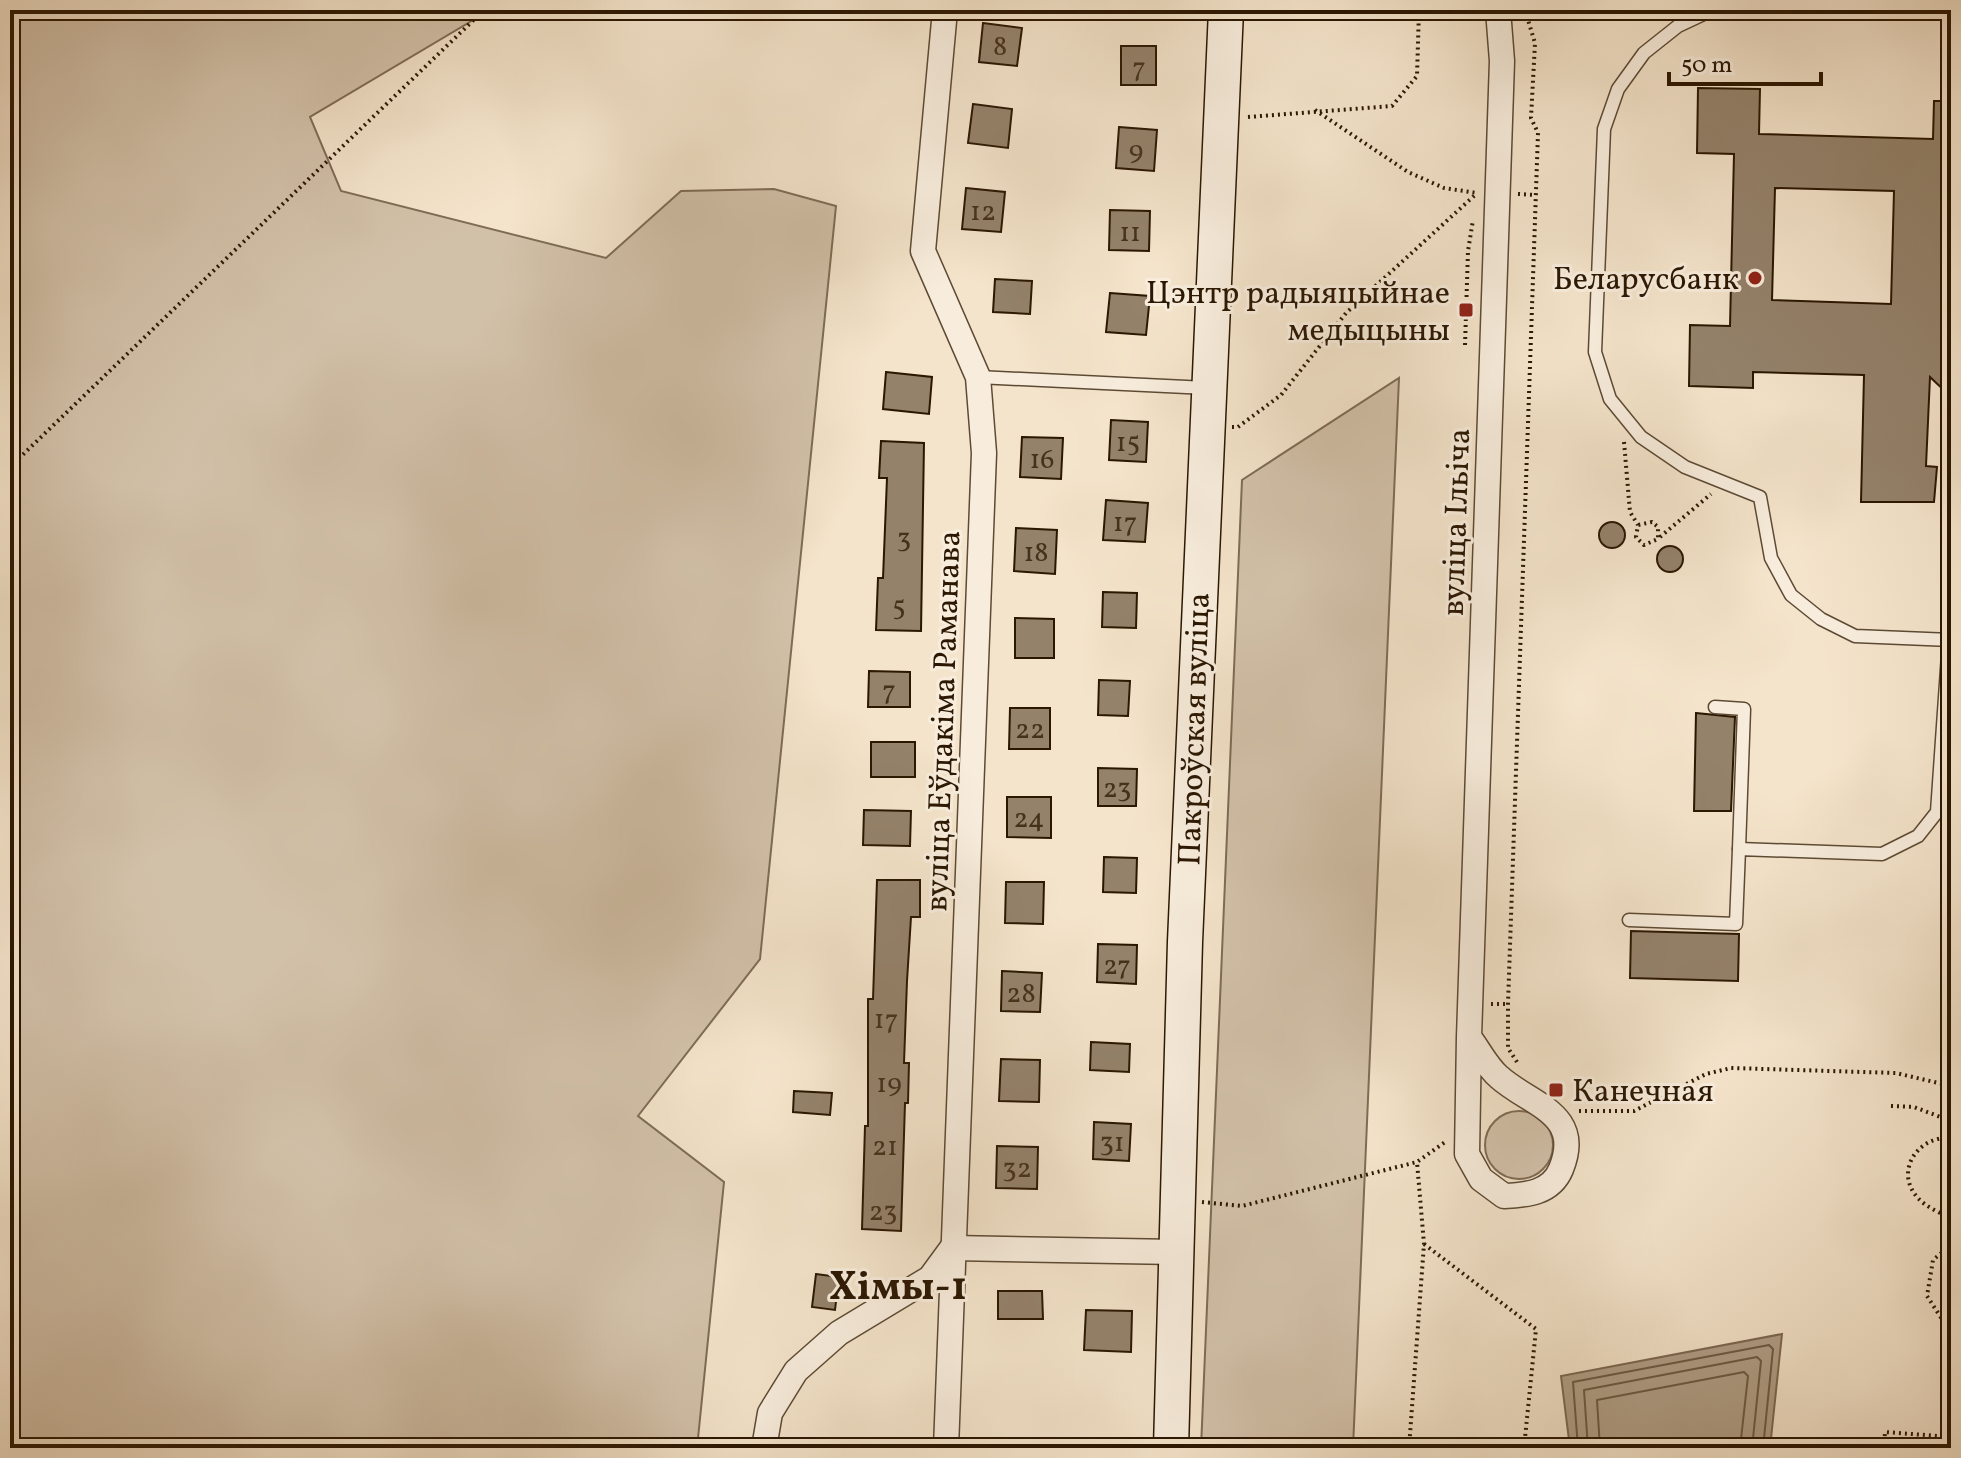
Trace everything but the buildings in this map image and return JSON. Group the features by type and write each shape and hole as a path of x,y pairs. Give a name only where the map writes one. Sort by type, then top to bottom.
{"street":[{"name":"вуліца Еўдакіма Раманава","path":"945,10 923,251 978,377 984,468 946,1448"},
{"name":"Пакроўская вуліца","path":"1171,1448 1185,942 1226,10"},
{"name":"вуліца Ільіча","path":"1469,1037 1497,1076 1546,1105 1562,1126 1567,1154 1557,1180 1532,1195 1504,1196 1481,1179 1467,1154 1469,1037 1502,61 1498,10"},
{"path":"764,1448 770,1413 796,1371 839,1333 930,1278 952,1248 1177,1252"}],"lane":[{"path":"1712,10 1678,26 1644,53 1618,89 1604,129 1595,352 1610,399 1641,437 1685,467 1760,497 1771,558 1791,595 1821,619 1855,636 1950,640 1937,812 1918,836 1882,854 1739,849"},
{"path":"978,377 1207,388"},
{"path":"1629,920 1736,924 1744,709 1715,707"}],"path":[{"path":"10,467 484,10"},
{"path":"1220,119 1392,106 1417,76 1419,10"},
{"path":"1518,1063 1508,1048 1508,1004 1538,133 1531,118 1535,43 1525,10"},
{"path":"1206,427 1238,427 1281,395 1346,313 1477,193 1444,188 1408,172 1315,110"},
{"path":"1514,194 1535,195"},
{"path":"1465,345 1468,251"},
{"path":"1622,415 1630,512 1638,525"},
{"path":"1638,525 1635,533 1640,543 1652,544 1688,516 1724,481"},
{"path":"1638,525 1652,522 1658,527 1658,539"},
{"path":"1486,1004 1508,1004"},
{"path":"1577,1111 1634,1111 1706,1074 1731,1068 1896,1073 1951,1086"},
{"path":"1891,1106 1914,1107 1951,1121"},
{"path":"1179,1199 1242,1206 1417,1162 1468,1129"},
{"path":"1951,1138 1924,1143 1912,1157 1908,1173 1918,1198 1951,1218"},
{"path":"1409,1448 1424,1244 1417,1162"},
{"path":"1424,1244 1536,1329 1524,1448"},
{"path":"1951,1245 1933,1260 1927,1296 1951,1333"},
{"path":"1884,1448 1885,1432 1951,1437"}],"shaded area":[{"path":"10,10 490,10 310,117 341,191 606,258 681,191 774,189 836,206 760,959 638,1116 724,1182 697,1448 10,1448"},
{"path":"1399,378 1353,1448 1201,1448 1242,480"},
{"path":"1519,1111 1543,1121 1553,1145 1543,1169 1519,1179 1495,1169 1485,1145 1495,1121"}],"water":[{"path":"1782,1334 1770,1448 1570,1448 1561,1376"}],"place":[{"name":"Беларусбанк","path":"1755,278"},
{"name":"Цэнтр радыяцыйнае медыцыны","path":"1466,310"},
{"name":"Канечная","path":"1556,1090"}],"district":[{"name":"Хімы-1","path":"898,1285"}]}
